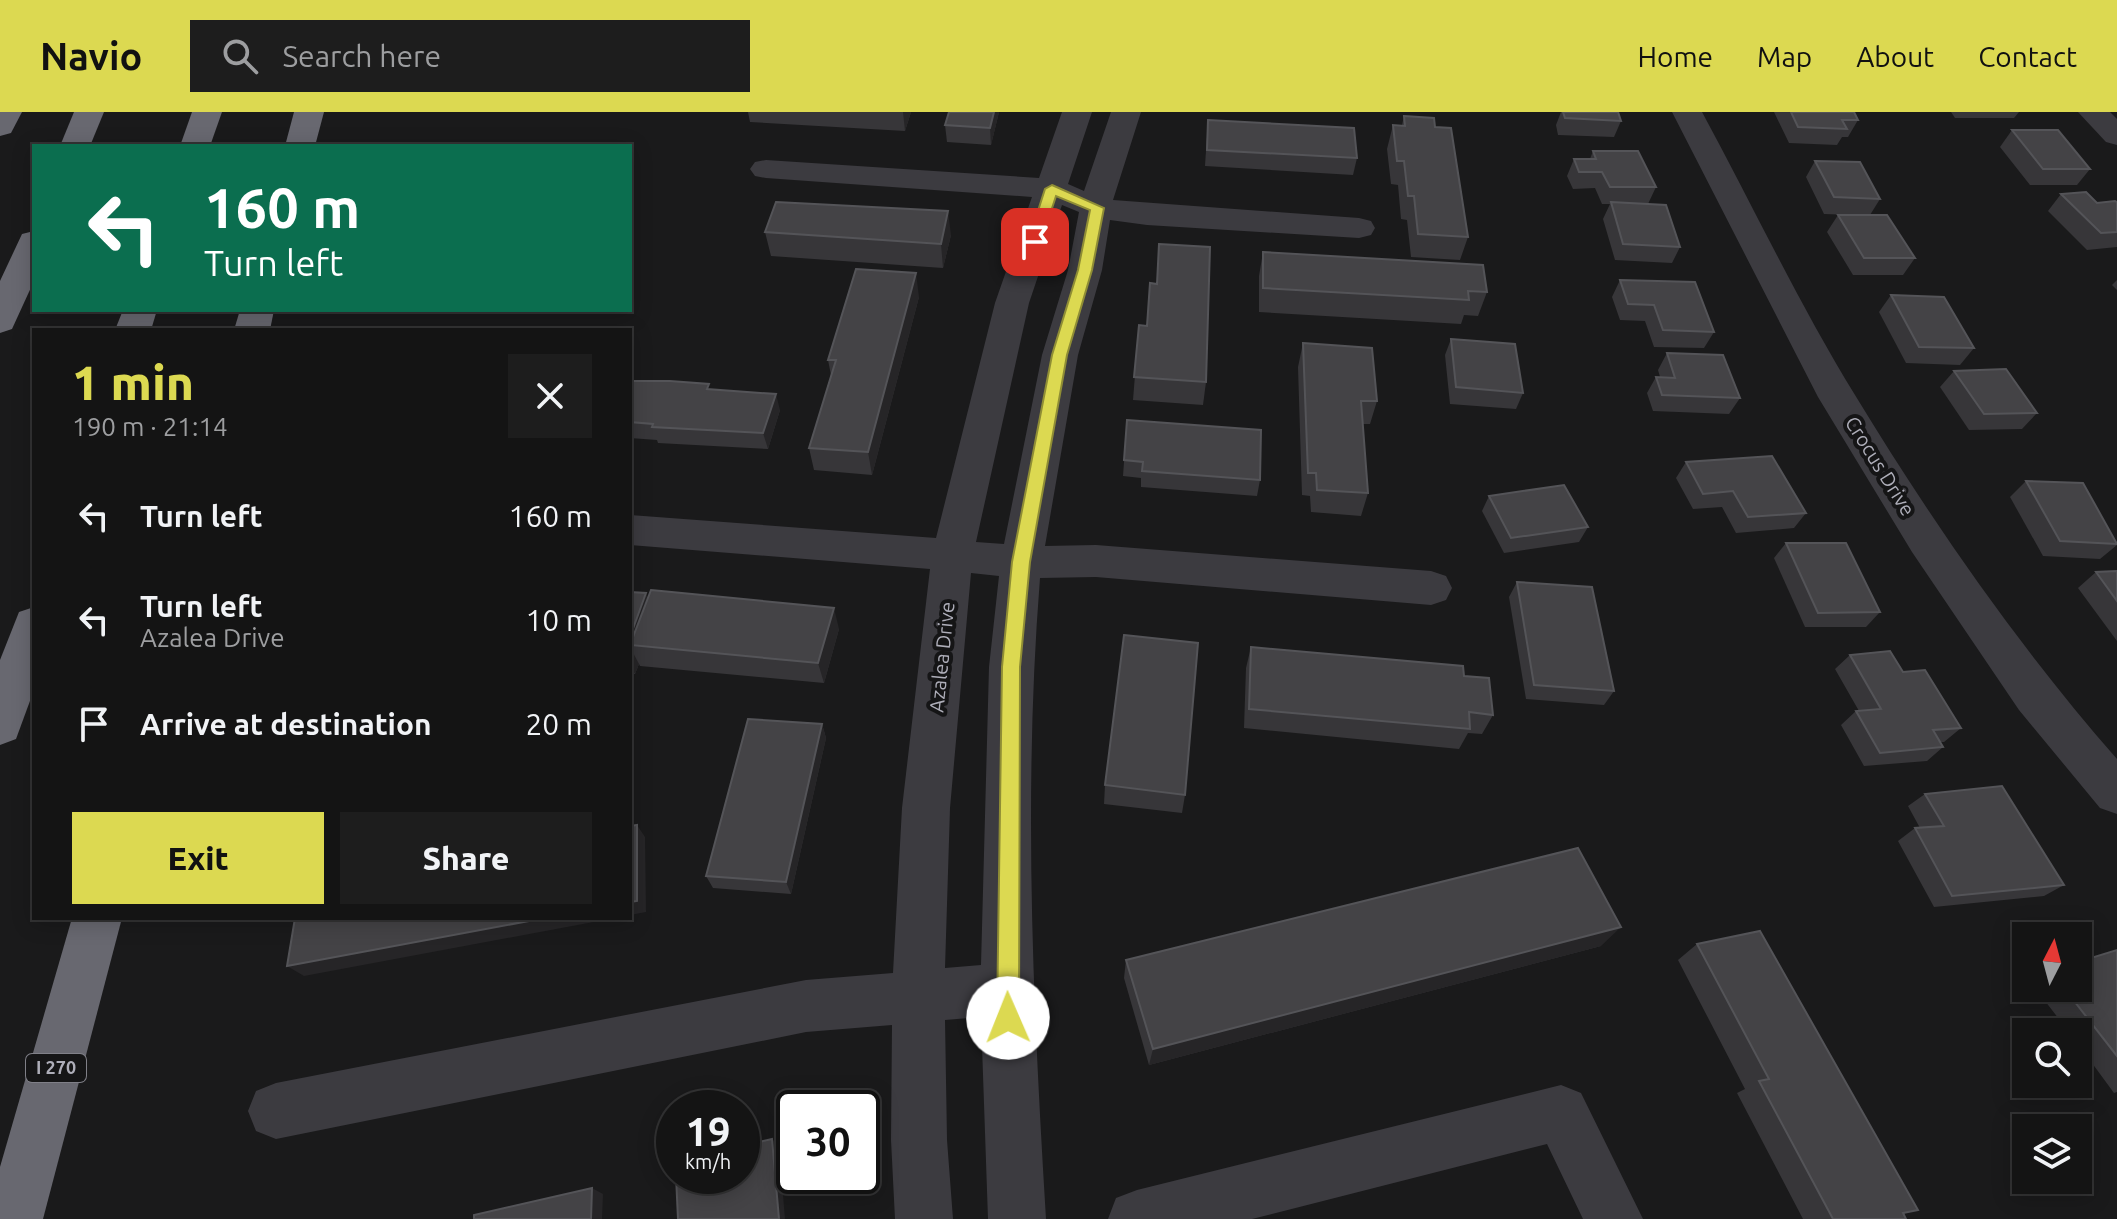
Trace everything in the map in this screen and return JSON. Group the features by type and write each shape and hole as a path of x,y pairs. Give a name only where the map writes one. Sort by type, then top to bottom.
{"highway":[{"path":"0,127 7,112"},
{"path":"76,144 89,112"},
{"path":"196,144 207,112"},
{"path":"300,144 307,112"},
{"path":"0,321 32,246"},
{"path":"0,725 32,630"},
{"name":"I 270","path":"14,1219 96,920"}],"street":[{"name":"Azalea Drive","path":"924,1219 919,1140 918,995 926,808 952,557 1012,303 1077,112"},
{"path":"1017,1219 1006,989 1011,667 1021,562 1060,355 1085,270 1097,208 1126,112"},
{"name":"Crocus Drive","path":"1687,112 1837,397 1926,541 2035,697 2117,793"},
{"path":"2093,112 2117,136"},
{"path":"766,169 1052,189 1097,208 1147,215 1359,228"},
{"path":"632,530 869,547 1021,562 1096,561 1431,588"},
{"path":"276,1111 806,1006 1006,989"},
{"path":"1137,1219 1561,1113 1614,1219"}],"building":[{"path":"949,112 994,112 990,128 945,125"},
{"path":"1563,112 1618,112 1621,121 1565,118"},
{"path":"1791,112 1854,112 1858,120 1842,120 1847,129 1798,127"},
{"path":"1404,116 1434,118 1435,127 1451,128 1468,237 1418,234 1414,196 1408,196 1404,161 1397,161 1393,125 1405,126"},
{"path":"1208,120 1354,128 1357,158 1207,150"},
{"path":"2012,130 2058,130 2090,169 2043,169"},
{"path":"1593,151 1638,151 1656,187 1610,187 1602,172 1579,172 1574,159 1596,159"},
{"path":"1815,161 1860,162 1880,199 1834,197"},
{"path":"2086,192 2097,203 2117,202 2117,232 2101,233 2061,194"},
{"path":"776,202 948,211 941,244 765,232"},
{"path":"1611,202 1666,205 1680,247 1623,244"},
{"path":"1838,215 1887,215 1915,258 1864,258"},
{"path":"1159,244 1210,247 1206,382 1134,377 1139,325 1147,326 1150,283 1157,284"},
{"path":"1263,252 1483,265 1487,292 1468,291 1469,300 1263,288"},
{"path":"856,269 916,273 868,452 809,448 836,360 828,360"},
{"path":"1620,280 1695,282 1714,332 1663,330 1654,305 1628,304"},
{"path":"1891,295 1944,297 1974,348 1919,347"},
{"path":"1451,339 1515,344 1523,393 1456,387"},
{"path":"1303,343 1372,348 1377,401 1361,401 1368,493 1317,490 1316,473 1308,473"},
{"path":"1667,353 1723,355 1740,398 1662,395 1656,377 1675,378"},
{"path":"2006,369 2037,413 1984,414 1954,371"},
{"path":"632,381 709,384 707,389 776,394 763,433 652,427 653,424 632,422"},
{"path":"1127,420 1261,430 1260,480 1142,471 1143,462 1124,460"},
{"path":"1772,456 1806,513 1748,517 1733,491 1703,494 1686,462"},
{"path":"2026,481 2083,483 2117,544 2060,541"},
{"path":"1564,485 1588,527 1511,538 1489,496"},
{"path":"1786,543 1846,543 1880,612 1818,613"},
{"path":"2117,571 2117,601 2096,572"},
{"path":"1517,582 1592,587 1614,691 1534,685"},
{"path":"651,590 834,608 818,663 632,645"},
{"path":"632,592 646,593 632,632"},
{"path":"1124,635 1198,643 1185,795 1105,785"},
{"path":"1251,647 1463,666 1464,676 1489,678 1493,715 1469,712 1470,729 1249,709"},
{"path":"1890,651 1903,672 1925,670 1961,728 1933,730 1943,747 1880,753 1856,711 1881,709 1850,655"},
{"path":"748,719 822,724 786,882 706,876"},
{"path":"2002,786 2064,885 1952,896 1915,828 1944,826 1925,794"},
{"path":"637,825 637,901 632,902 632,826"},
{"path":"1578,848 1621,927 1153,1049 1126,960"},
{"path":"295,920 534,920 287,966"},
{"path":"1760,931 1918,1210 1903,1213 1906,1219 1833,1219 1759,1081 1769,1079 1697,944"},
{"path":"2117,950 2117,1056 2092,1024 2092,1018 2087,1018 2075,1002 2092,1002 2092,958"},
{"path":"772,1139 779,1219 678,1219 677,1194 760,1194 760,1142"},
{"path":"592,1188 591,1219 474,1219 474,1215"}],"route":[{"path":"1008,1018 1011,667 1021,562 1060,355 1085,270 1097,208 1052,189 1035,242"}]}
